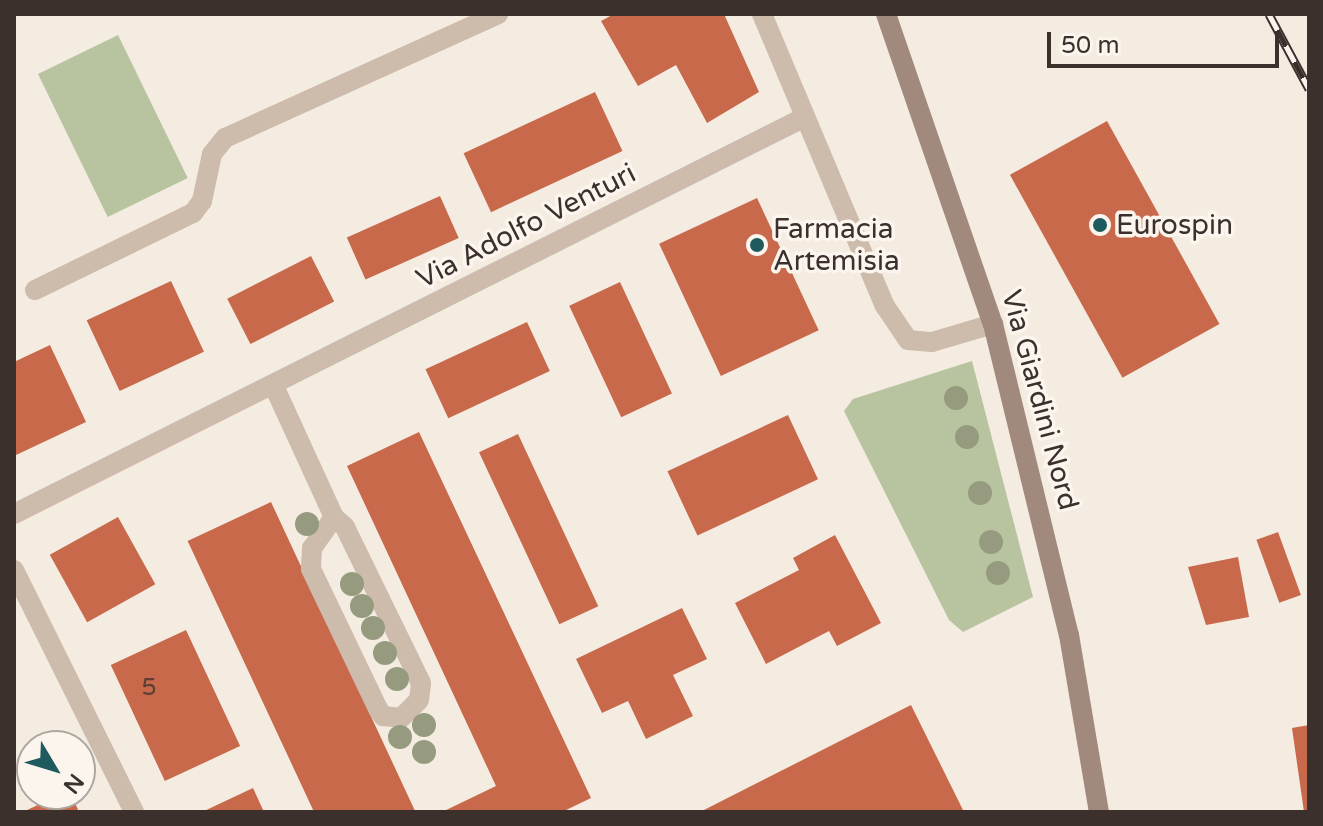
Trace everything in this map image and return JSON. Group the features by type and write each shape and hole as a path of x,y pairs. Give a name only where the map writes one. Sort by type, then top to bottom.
{"main road":[{"name":"Via Giardini Nord","path":"886,14 993,324 1069,635 1099,812"}],"street":[{"path":"35,290 193,213 202,201 212,154 225,138 498,14"},
{"path":"762,14 803,118 885,306 908,340 932,342 993,324"},
{"name":"Via Adolfo Venturi","path":"14,514 803,118"},
{"path":"273,384 334,517 345,527 421,683 419,700 401,718 383,716 378,709 311,569 317,536 334,517"},
{"path":"14,570 134,812"}],"green space":[{"path":"118,35 188,178 108,217 38,74"},
{"path":"972,361 1033,597 963,632 949,620 844,411 853,399"}],"building":[{"path":"614,14 724,14 759,92 707,123 676,65 638,86 601,21"},
{"path":"595,92 622,151 491,212 464,153"},
{"name":"Eurospin","path":"1107,121 1219,324 1122,378 1010,175"},
{"path":"440,196 459,238 366,280 347,237"},
{"path":"757,198 819,330 721,376 659,244"},
{"path":"311,256 334,301 250,344 227,299"},
{"path":"171,281 204,352 120,391 87,320"},
{"path":"620,282 672,393 621,417 569,306"},
{"path":"527,322 550,371 448,418 425,369"},
{"path":"50,345 86,422 14,456 14,362"},
{"path":"788,415 818,479 697,536 667,471"},
{"path":"419,432 591,798 562,812 442,812 496,786 347,466"},
{"path":"518,434 598,606 559,624 479,452"},
{"path":"271,502 416,812 314,812 188,541"},
{"path":"118,517 155,584 87,622 50,555"},
{"path":"1278,532 1301,595 1279,603 1256,540"},
{"path":"835,535 881,623 837,646 829,631 766,664 735,603 799,570 793,558"},
{"path":"1238,557 1249,617 1206,625 1188,567"},
{"path":"682,608 707,659 673,675 693,716 646,739 628,701 602,713 576,659"},
{"path":"186,630 240,746 165,781 111,665"},
{"path":"911,705 964,812 700,812"},
{"path":"1309,725 1309,812 1304,812 1292,728"},
{"path":"253,788 264,812 202,812"},
{"path":"78,810 79,812 23,812"}],"railway":[{"path":"1269,14 1309,89"}],"place":[{"name":"Eurospin","path":"1100,225"},
{"name":"Farmacia Artemisia","path":"757,245"}]}
